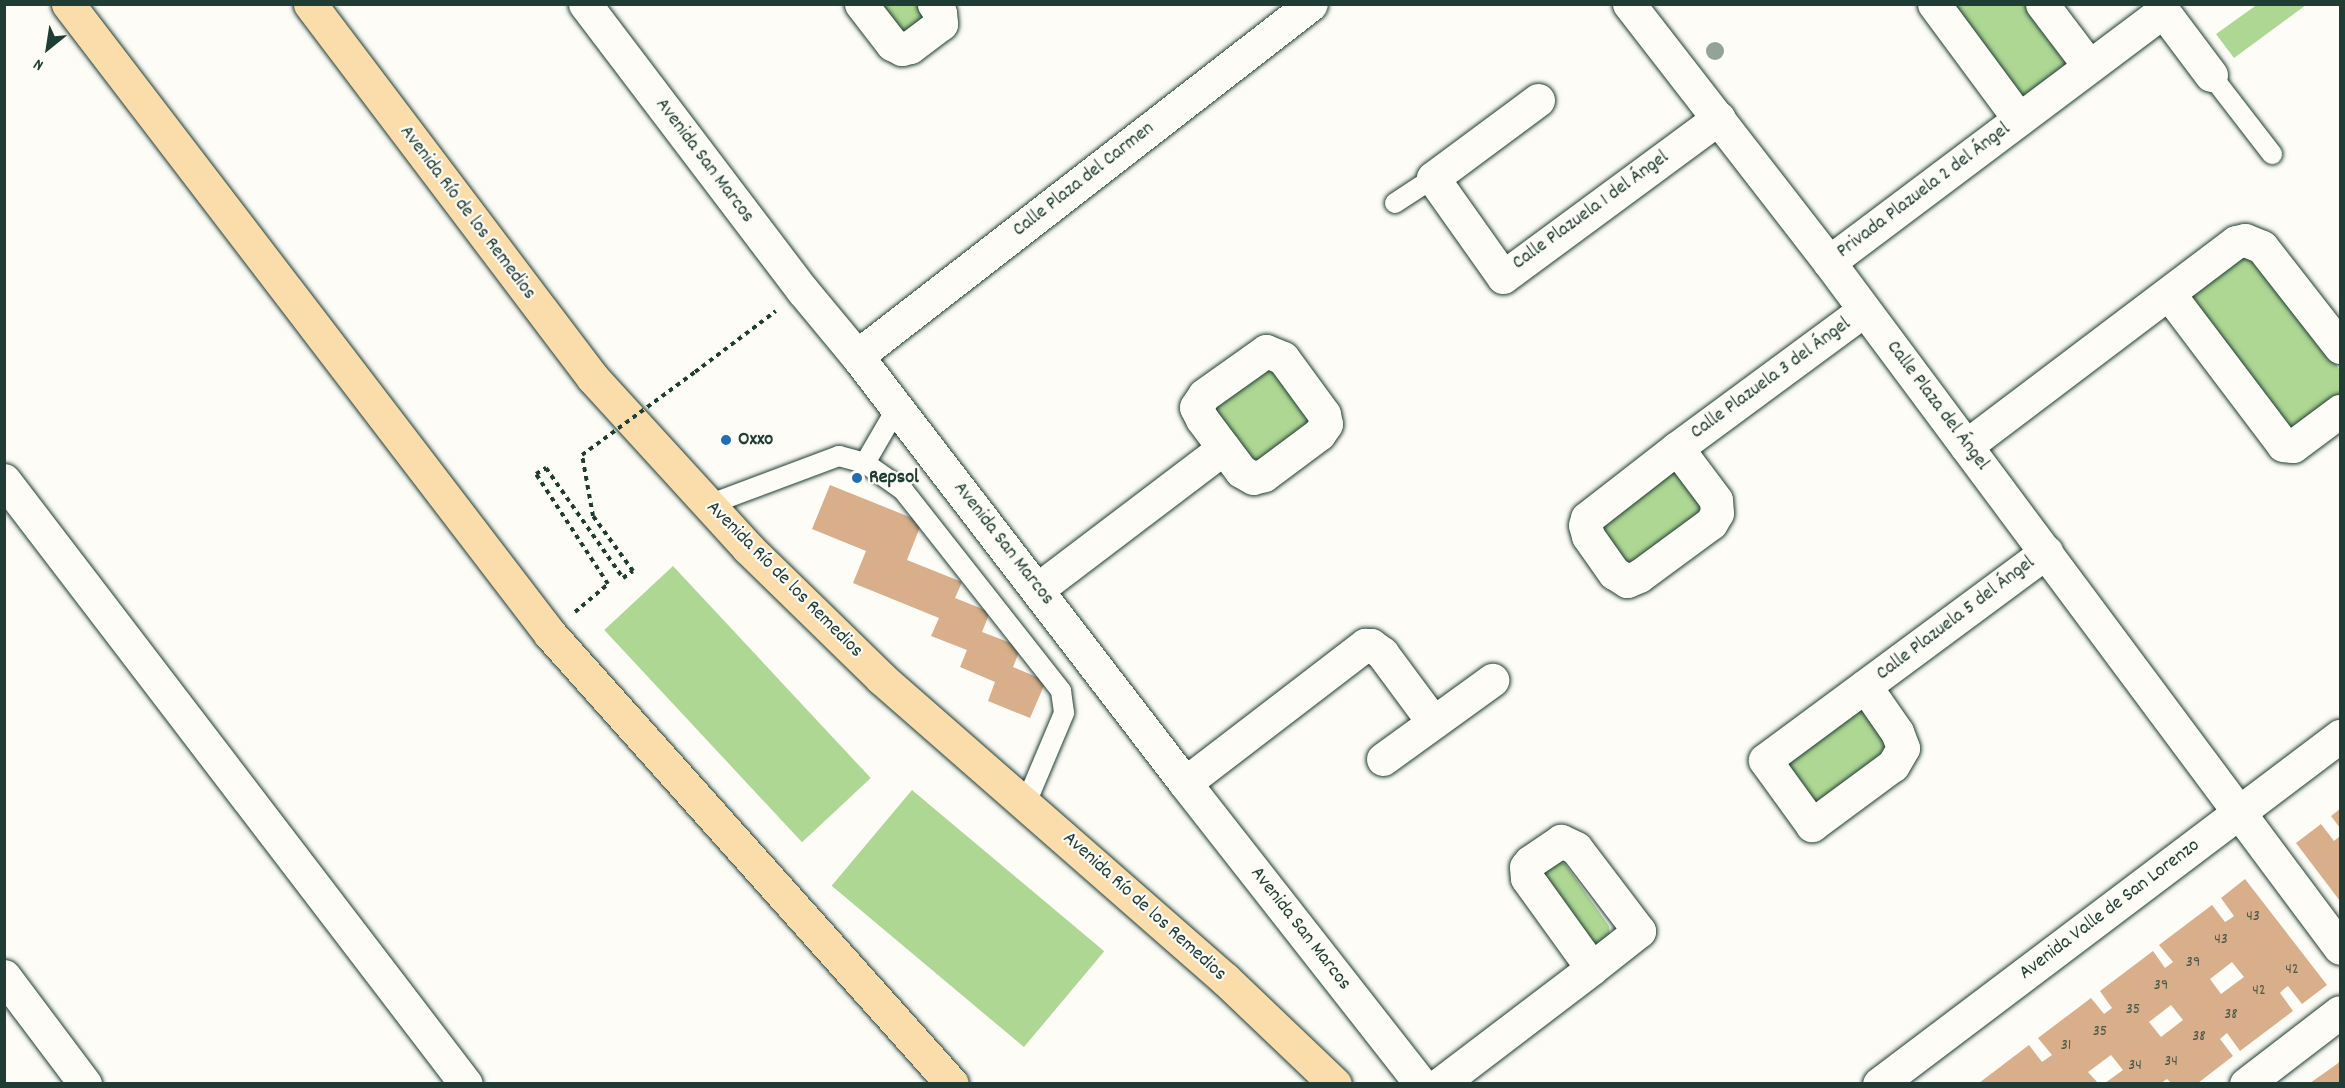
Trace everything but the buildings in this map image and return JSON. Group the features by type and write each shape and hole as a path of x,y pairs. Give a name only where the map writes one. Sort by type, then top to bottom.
{"highway":[{"path":"68,4 550,634 952,1083"},
{"name":"Avenida Río de los Remedios","path":"310,4 593,378 748,548 881,678 1225,979 1335,1083"}],"street":[{"path":"861,4 892,44 902,49 941,24 940,13 934,4"},
{"name":"Calle Plaza del Carmen","path":"857,356 1311,4"},
{"name":"Calle Plaza del Ángel","path":"1629,4 1828,262 2340,948"},
{"name":"Privada Plazuela 2 del Ángel","path":"1934,4 2019,119"},
{"path":"2042,4 2089,66"},
{"name":"Avenida San Marcos","path":"586,5 803,291 857,356 1185,783 1421,1083"},
{"name":"Privada Plazuela 2 del Ángel","path":"1828,262 2168,8 2211,75"},
{"path":"1433,178 1538,100"},
{"name":"Calle Plazuela 1 del Ángel","path":"1433,178 1503,277 1719,118"},
{"path":"1966,446 2236,242 2253,242 2270,255 2340,347"},
{"path":"2169,294 2283,445 2293,446 2340,411"},
{"name":"Calle Plazuela 3 del Ángel","path":"1677,448 1864,310"},
{"path":"1038,589 1224,448"},
{"path":"4,480 466,1083"},
{"name":"Calle Plazuela 5 del Ángel","path":"1865,686 1897,732 1903,748 1893,765 1812,825 1766,760 1865,686 2046,552"},
{"path":"1185,783 1359,647 1371,645 1382,653 1433,722"},
{"path":"1383,759 1492,680"},
{"name":"Avenida Valle de San Lorenzo","path":"1880,1083 2340,736"},
{"path":"1440,1083 1592,968"},
{"path":"4,976 85,1083"},
{"path":"2246,1083 2340,1012"}],"lane":[{"path":"2211,75 2272,154"},
{"path":"1395,203 1433,178"},
{"path":"865,463 897,408"},
{"path":"708,505 839,456 865,463 903,490 1061,692 1064,713 1026,803"}],"path":[{"path":"550,634 608,584 536,474 546,468 623,578 633,571 593,516 582,455 742,336"}],"green space":[{"path":"2258,4 2306,5 2234,58 2216,34"},
{"path":"872,5 922,5 934,20 902,44"},
{"path":"1948,5 2028,5 2074,67 2023,105"},
{"path":"2252,251 2340,370 2340,395 2291,433 2190,297"},
{"path":"1269,365 1313,422 1257,465 1213,409"},
{"path":"1677,466 1708,512 1625,568 1594,522"},
{"path":"673,566 871,778 802,842 604,630"},
{"path":"1864,704 1895,750 1813,805 1782,759"},
{"path":"912,790 1104,951 1024,1047 832,886"},
{"path":"1558,862 1565,864 1609,926 1610,935 1604,941 1596,943 1588,940 1544,879 1545,870"}],"place":[{"name":"Oxxo","path":"726,440"},
{"name":"Repsol","path":"857,478"}]}
